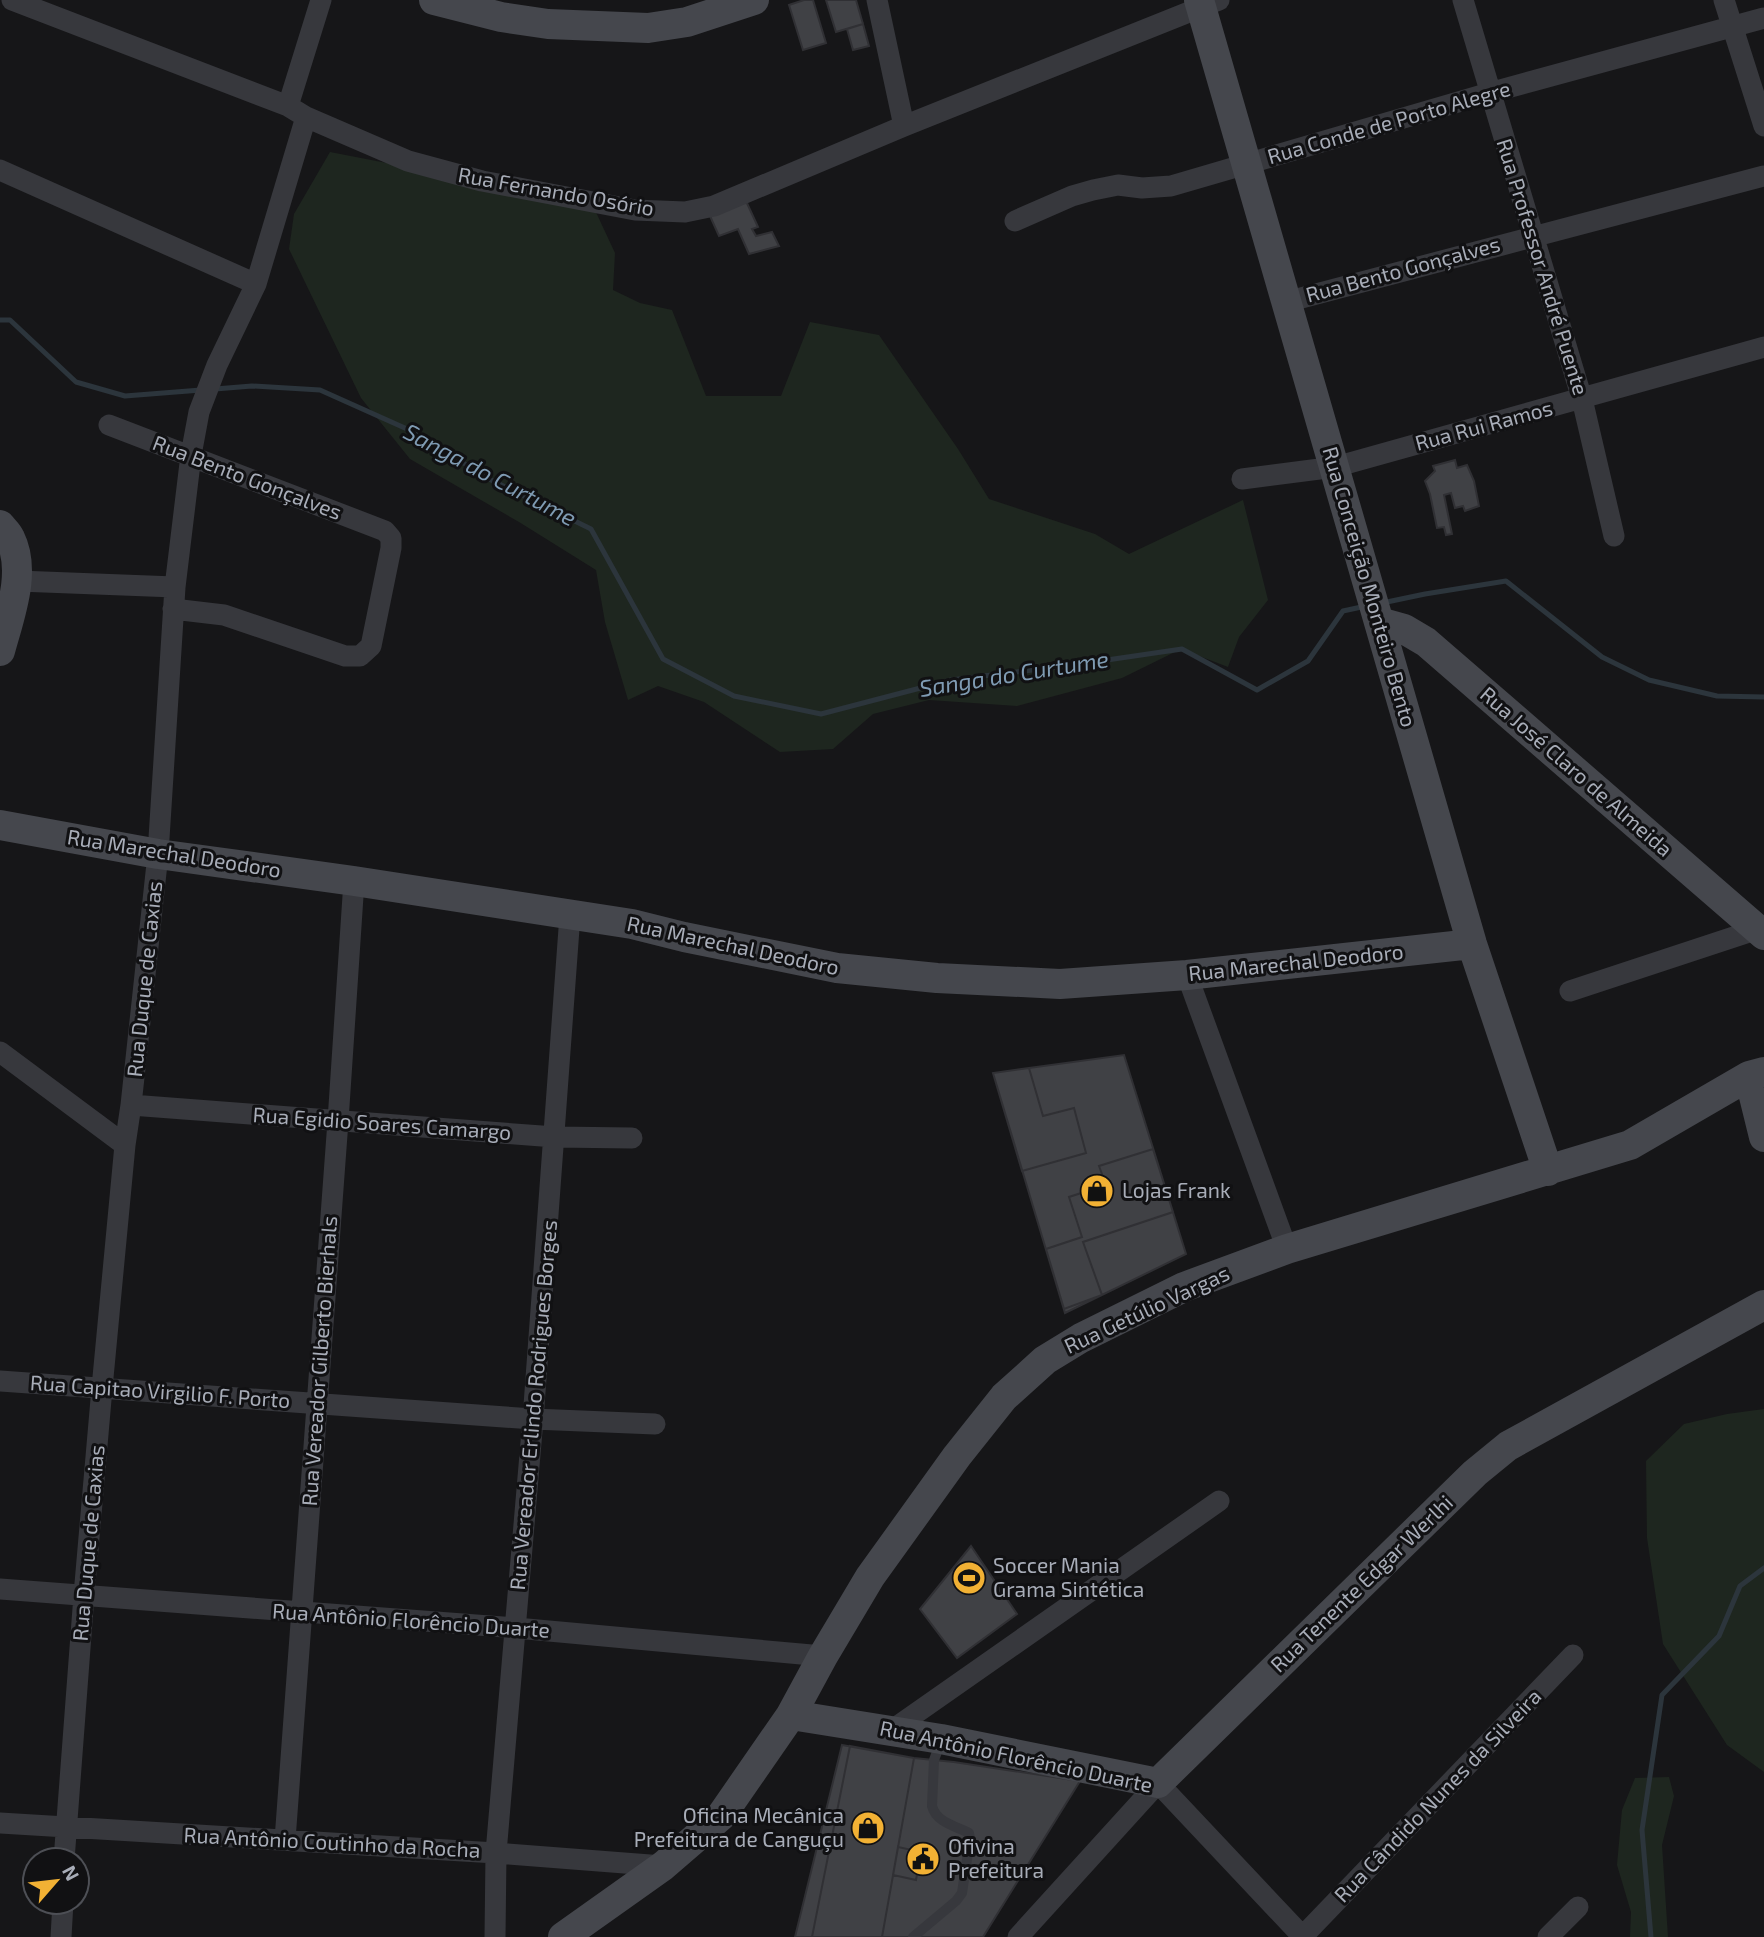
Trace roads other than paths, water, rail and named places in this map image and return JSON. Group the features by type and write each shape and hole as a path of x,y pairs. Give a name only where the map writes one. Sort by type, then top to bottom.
{"street":[{"name":"Rua Fernando Osório","path":"12,0 297,112 408,161 482,181 635,210 685,212 714,206 1206,2"},
{"name":"Rua Duque de Caxias","path":"64,1846 102,1388 125,1146 158,854 173,609 191,455 199,412 217,365 256,284 321,0"},
{"path":"434,0 501,17 548,24 648,28 687,22 754,0"},
{"path":"877,0 904,126"},
{"name":"Rua Professor André Puente","path":"1463,0 1582,399 1614,536"},
{"path":"1724,0 1764,126"},
{"name":"Rua Conceição Monteiro Bento","path":"1206,2 1246,164 1472,944 1548,1171"},
{"name":"Rua Conde de Porto Alegre","path":"1015,221 1072,196 1093,190 1118,185 1171,186 1489,93 1764,18"},
{"path":"0,170 256,284"},
{"name":"Rua Bento Gonçalves","path":"1286,302 1764,176"},
{"name":"Rua Rui Ramos","path":"1242,479 1335,467 1764,347"},
{"name":"Rua Bento Gonçalves","path":"109,425 385,531 391,538 371,646 360,656 345,656 225,615 173,609"},
{"path":"0,525 10,538 17,564 18,581 0,651"},
{"path":"18,581 175,587"},
{"name":"Rua José Claro de Almeida","path":"1378,619 1404,629 1426,642 1761,932"},
{"name":"Rua Marechal Deodoro","path":"0,825 158,854 632,924 837,968 937,978 1060,984 1187,975 1472,944"},
{"name":"Rua Vereador Gilberto Bierhals","path":"285,1840 354,881"},
{"name":"Rua Vereador Erlindo Rodrigues Borges","path":"495,1937 496,1853 533,1419 570,915"},
{"path":"1570,991 1761,932"},
{"path":"1187,975 1287,1249"},
{"path":"0,1052 125,1146"},
{"path":"1756,1074 1764,1138"},
{"name":"Rua Getúlio Vargas","path":"567,1936 663,1866 721,1816 791,1715 870,1577 957,1456 1004,1397 1045,1360 1081,1338 1184,1287 1287,1249 1630,1145 1756,1074"},
{"name":"Rua Egidio Soares Camargo","path":"131,1105 555,1137 632,1138"},
{"name":"Rua Tenente Edgar Werlhi","path":"1018,1937 1158,1783 1475,1473 1508,1446 1764,1305"},
{"name":"Rua Capitao Virgilio F. Porto","path":"0,1381 533,1419 654,1423"},
{"path":"892,1730 1219,1501"},
{"name":"Rua Antônio Florêncio Duarte","path":"0,1589 516,1628 823,1656"},
{"name":"Rua Cândido Nunes da Silveira","path":"1302,1937 1573,1655"},
{"name":"Rua Antônio Florêncio Duarte","path":"791,1715 942,1739 1158,1783 1302,1937"},
{"name":"Rua Antônio Coutinho da Rocha","path":"0,1823 496,1853 663,1866"},
{"path":"1548,1937 1578,1907"},
{"path":"61,1937 62,1916"}],"lane":[{"path":"914,1937 962,1893 971,1839 969,1833 938,1818 934,1813 934,1760 942,1739"}],"waterway":[{"name":"Sanga do Curtume","path":"0,320 10,320 76,382 125,396 201,390"},
{"name":"Sanga do Curtume","path":"215,389 252,386 320,390 416,433 487,478 591,529 663,659 734,696 821,714 951,680 1182,649 1257,690 1308,661 1343,611 1366,606"},
{"name":"Sanga do Curtume","path":"1382,603 1506,581 1602,657 1649,680 1717,696 1764,697"},
{"path":"1651,1937 1642,1830 1662,1695 1719,1636 1740,1586 1764,1568"}],"place":[{"name":"Lojas Frank","path":"1097,1191"},
{"name":"Soccer Mania Grama Sintética","path":"969,1578"},
{"name":"Oficina Mecânica Prefeitura de Canguçu","path":"868,1828"},
{"name":"Ofivina Prefeitura","path":"923,1859"}]}
